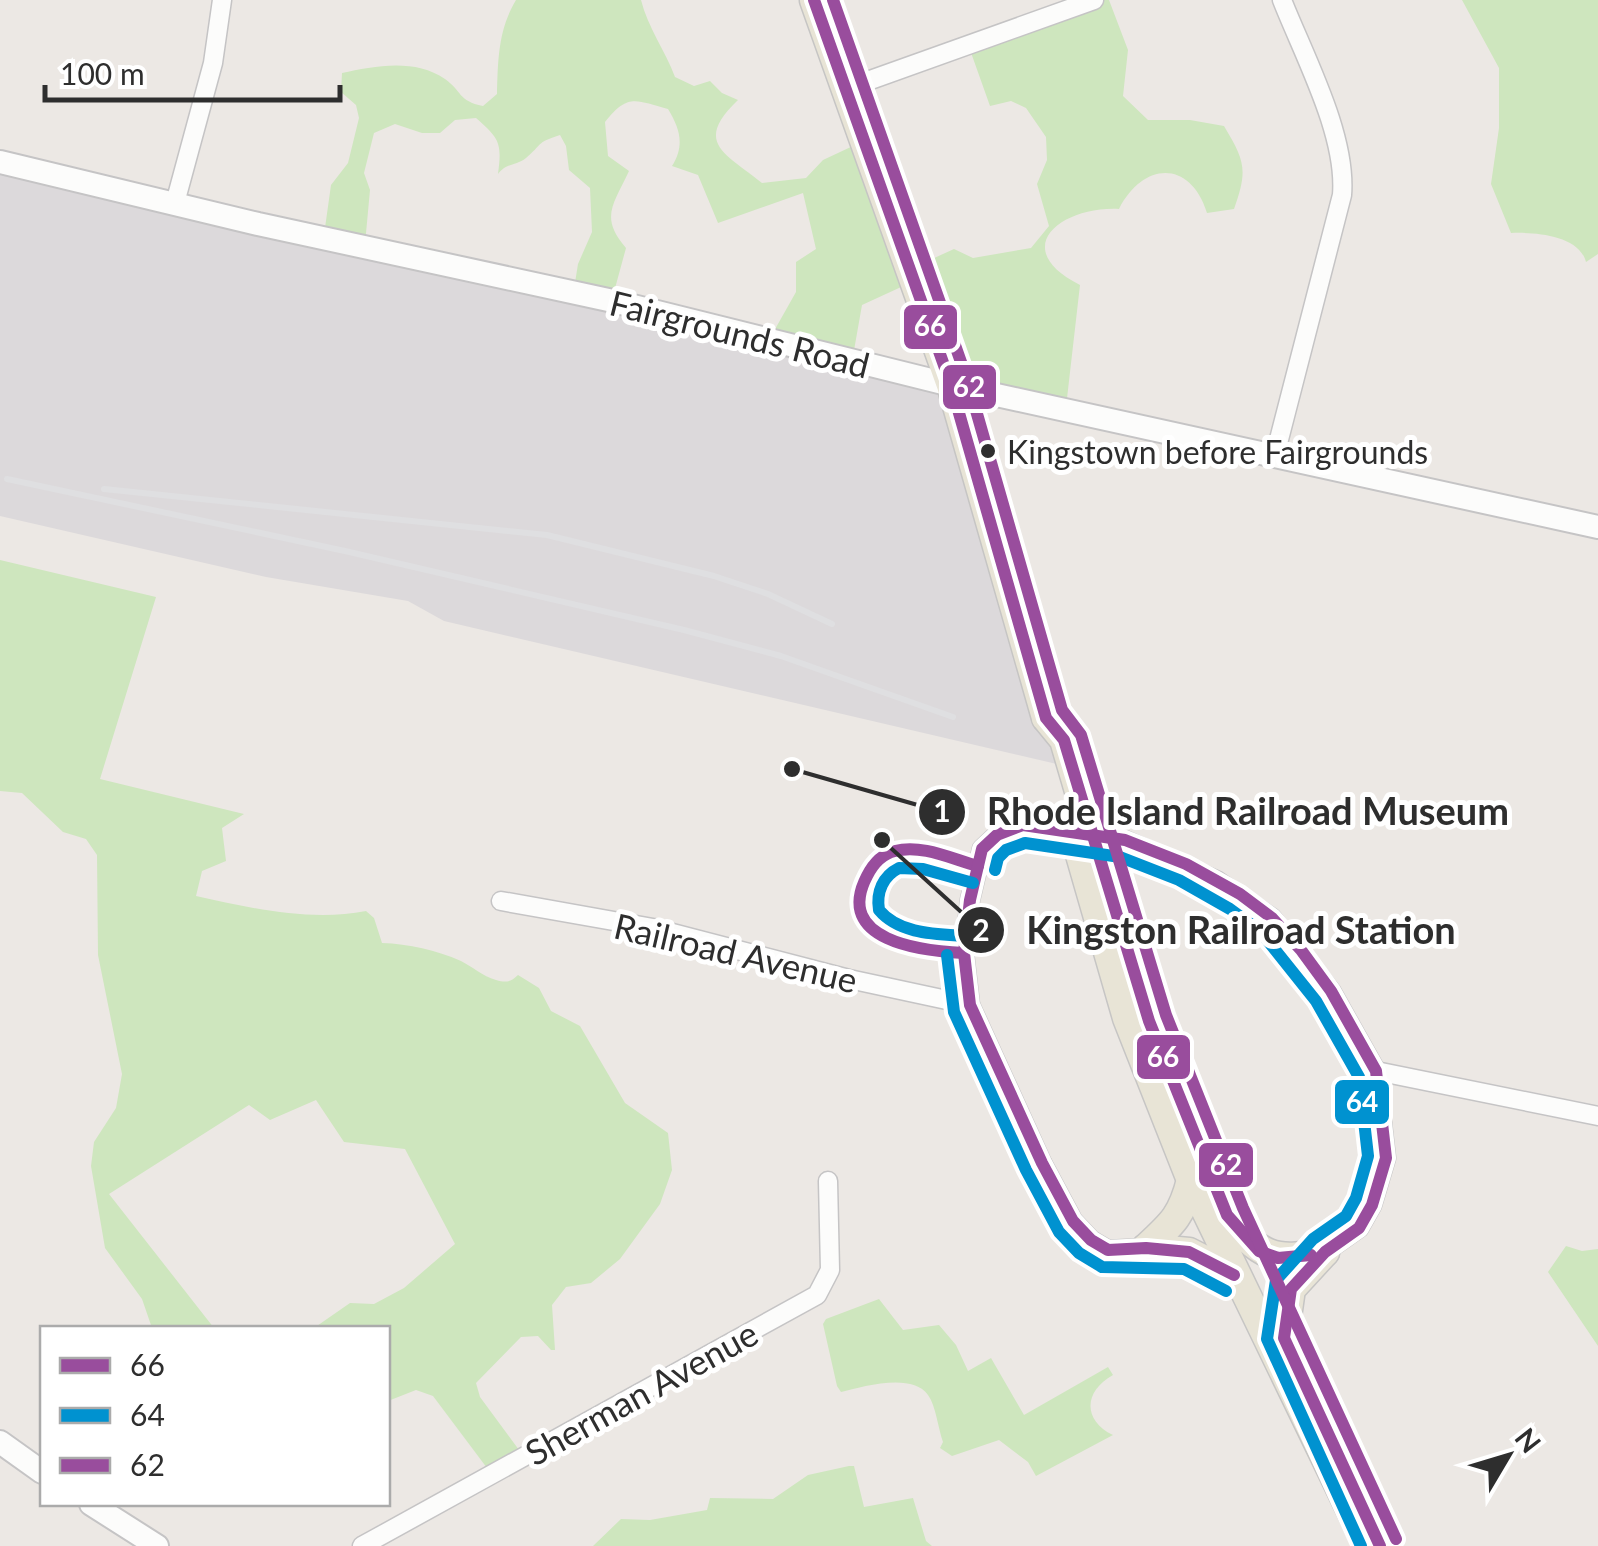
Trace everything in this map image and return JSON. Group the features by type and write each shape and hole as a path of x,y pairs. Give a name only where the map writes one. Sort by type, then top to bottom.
{"main road":[{"path":"814,0 951,386 1046,718 1048,740 1149,1021 1227,1216 1380,1546"},
{"path":"1085,844 1127,1018 1191,1180 1368,1546"},
{"path":"1146,1248 1172,1226 1184,1208 1191,1180"},
{"path":"1227,1216 1245,1238 1266,1254 1297,1258 1325,1252"},
{"path":"1146,1248 1189,1252 1234,1275"},
{"path":"1284,1338 1291,1289 1325,1252"}],"street":[{"path":"175,203 213,63 222,0"},
{"path":"848,88 1094,0"},
{"path":"1275,455 1344,176 1332,128 1282,0"},
{"name":"Fairgrounds Road","path":"0,162 258,224 613,300 951,386 1598,527"},
{"path":"1146,1248 1108,1250 1091,1240 1073,1221 970,1005 964,953 970,900 982,849 997,835 1023,825 1126,840 1186,864 1240,894 1272,918 1332,991 1376,1071 1386,1158 1372,1204 1359,1228 1325,1252"},
{"name":"Railroad Avenue","path":"501,902 653,928 849,979 970,1005"},
{"path":"1376,1071 1598,1116"},
{"name":"Sherman Avenue","path":"362,1546 816,1295 830,1270 828,1181"},
{"path":"0,1442 40,1471"},
{"path":"94,1506 157,1546"}],"shaded area":[{"path":"0,161 941,379 1061,765 444,621 408,601 266,577 0,516"}],"green space":[{"path":"516,0 641,0 675,77 694,86 710,81 722,93 738,100 725,115 716,137 726,155 762,183 806,178 823,160 855,145 910,269 954,249 973,258 1031,248 1049,226 1037,184 1047,160 1046,137 1026,108 1011,101 990,106 969,47 1094,0 1109,0 1128,50 1123,96 1148,120 1190,120 1224,126 1242,166 1238,196 1234,209 1207,213 1189,183 1166,173 1153,175 1129,193 1119,209 1079,214 1051,232 1045,244 1047,257 1058,271 1080,285 1066,407 960,386 912,282 862,305 853,356 774,331 796,292 796,262 816,249 803,193 718,223 698,175 672,166 679,151 679,137 668,109 647,103 626,103 605,122 608,156 629,171 612,210 613,228 626,248 614,292 574,289 578,264 592,232 590,188 569,170 566,146 560,135 543,142 526,158 498,174 498,142 476,118 455,120 440,133 422,133 395,124 374,133 364,173 370,190 365,244 324,235 331,185 348,163 359,118 356,105 341,92 342,73 381,66 421,68 445,79 464,98 483,106 497,94 502,34"},
{"path":"1462,0 1598,0 1598,254 1586,262 1582,253 1566,241 1511,233 1491,184 1499,128 1499,68"},
{"path":"0,560 156,597 100,779 244,814 222,828 226,861 202,871 196,896 302,914 366,911 374,918 382,943 442,954 500,981 518,975 539,988 551,1011 580,1026 625,1103 668,1133 672,1170 660,1204 620,1259 591,1283 566,1287 552,1305 555,1350 538,1336 521,1337 476,1383 480,1397 522,1454 490,1472 433,1396 416,1390 390,1400 390,1326 317,1326 350,1303 374,1304 404,1288 455,1244 405,1149 344,1142 316,1100 270,1120 249,1105 109,1194 212,1326 151,1326 142,1299 105,1248 91,1166 94,1142 116,1108 122,1074 98,955 97,855 86,839 63,832 22,793 0,791"},
{"path":"1566,1246 1582,1251 1598,1249 1598,1346 1548,1272"},
{"path":"879,1299 903,1330 939,1325 956,1345 968,1371 991,1358 1024,1415 1108,1367 1113,1375 1096,1389 1090,1405 1096,1422 1113,1435 1036,1476 1028,1462 999,1440 952,1456 940,1448 943,1442 933,1405 921,1388 886,1383 841,1392 823,1324 826,1319"},
{"path":"854,1466 864,1507 913,1498 926,1541 932,1546 593,1546 621,1519 650,1520 707,1510 710,1498 773,1499 808,1475"}],"railway":[{"path":"7,479 345,551 684,630 781,656 953,717"},
{"path":"104,489 547,535 714,576 768,594 832,624"}],"transit line":[{"name":"66","path":"814,0 951,385 1046,718 1064,740 1149,1021 1227,1215 1259,1251 1278,1258 1311,1255"},
{"name":"62","path":"833,0 967,379 1062,710 1081,735 1166,1015 1243,1208 1396,1539"},
{"name":"66","path":"1234,1275 1189,1252 1108,1250 1091,1240 1073,1221 1042,1163 970,1005 964,953 970,900 982,849 997,835 1023,825 1125,840 1186,864 1240,894 1272,918 1301,950 1331,991 1376,1071 1386,1158 1372,1205 1359,1228 1325,1252 1291,1289 1284,1338 1380,1546"},
{"name":"64","path":"995,870 998,858 1006,850 1025,843 1120,857 1179,880 1230,909 1260,931 1316,1001 1359,1077 1368,1156 1356,1198 1346,1216 1313,1239 1276,1280 1267,1339 1361,1546"},
{"name":"66","path":"964,953 926,949 887,938 862,915 860,898 872,867 895,851 926,851 978,866"},
{"name":"64","path":"965,936 918,931 897,924 879,910 879,897 885,880 899,868 923,869 973,883"},
{"name":"64","path":"947,955 954,1012 1026,1170 1059,1232 1079,1253 1102,1267 1184,1269 1226,1291"}],"place":[{"name":"Kingstown before Fairgrounds","path":"988,451"},
{"name":"Rhode Island Railroad Museum","path":"792,769"},
{"name":"Kingston Railroad Station","path":"882,840"}]}
